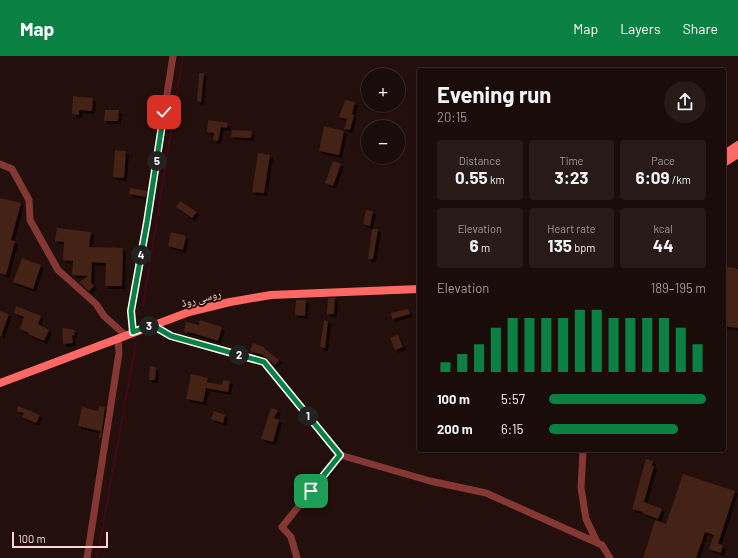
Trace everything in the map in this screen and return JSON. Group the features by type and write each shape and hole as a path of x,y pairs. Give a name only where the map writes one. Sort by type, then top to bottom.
{"main road":[{"path":"726,153 738,145"},
{"path":"726,163 738,154"},
{"name":"روسی روڈ","path":"0,382 189,312 230,302 271,295 417,289"}],"street":[{"path":"87,558 119,353 131,311 147,222 173,56"},
{"path":"0,164 12,169 29,200 30,220 58,270 96,304 104,316 125,335"},
{"path":"152,325 171,336 264,362 340,455 430,481 486,493 597,542 602,545 610,558"},
{"path":"583,452 581,488 586,519 597,542"},
{"path":"297,558 291,537 282,527 340,455"}],"building":[{"path":"199,73 204,73 201,102 197,101"},
{"path":"73,96 93,98 92,111 79,110 79,115 72,114"},
{"path":"345,100 355,102 352,114 354,115 350,130 344,129 347,119 339,117"},
{"path":"105,110 119,110 118,121 104,121"},
{"path":"208,120 228,123 227,128 221,127 218,141 213,140 214,133 207,132"},
{"path":"324,126 344,131 339,155 319,151"},
{"path":"232,130 252,131 251,138 231,137"},
{"path":"115,150 126,151 124,178 113,177"},
{"path":"258,153 270,155 264,193 252,192"},
{"path":"333,161 341,164 333,186 325,183"},
{"path":"130,188 147,191 146,197 129,194"},
{"path":"0,198 21,203 11,240 15,241 6,275 0,273"},
{"path":"180,201 197,212 192,218 176,207"},
{"path":"366,210 373,211 370,226 363,224"},
{"path":"57,228 91,232 89,247 123,248 122,286 105,286 106,263 92,262 91,282 94,286 89,291 79,282 88,276 72,275 73,261 63,260 64,242 55,241"},
{"path":"372,229 378,229 373,259 368,259"},
{"path":"171,232 186,236 183,250 168,246"},
{"path":"22,258 41,265 33,289 13,282"},
{"path":"726,266 738,269 738,328 726,326"},
{"path":"328,298 335,298 334,314 327,314"},
{"path":"296,300 306,300 305,316 295,315"},
{"path":"16,306 41,316 38,324 49,330 44,341 20,329 24,317 14,313"},
{"path":"408,309 410,314 392,319 391,313"},
{"path":"0,311 9,314 1,336 0,336"},
{"path":"200,320 222,327 218,341 193,333 184,332 186,322 199,325"},
{"path":"324,320 328,321 325,348 320,347"},
{"path":"62,328 75,330 74,336 72,335 73,343 63,344"},
{"path":"398,335 403,347 395,350 390,338"},
{"path":"253,343 264,347 279,360 275,365 263,355 250,351"},
{"path":"150,366 156,367 155,380 149,380"},
{"path":"191,374 208,378 207,382 222,385 223,380 230,381 228,392 206,388 203,402 186,399"},
{"path":"18,406 40,415 36,423 22,417 24,413 17,411"},
{"path":"99,406 105,407 101,438 99,438 100,431 78,426 82,407 98,411"},
{"path":"271,408 278,410 274,418 279,420 273,442 261,439"},
{"path":"214,411 225,415 223,423 211,419"},
{"path":"646,459 653,461 652,466 654,466 644,502 662,509 658,519 632,509"},
{"path":"683,474 735,491 718,544 723,545 721,553 709,549 714,535 705,532 696,558 643,558 655,520 666,524"}],"waterway":[{"path":"143,306 183,56"},
{"path":"97,558 136,342"}],"route":[{"path":"164,112 160,145 131,311 133,332 152,325 171,336 264,362 340,455 311,491"}]}
